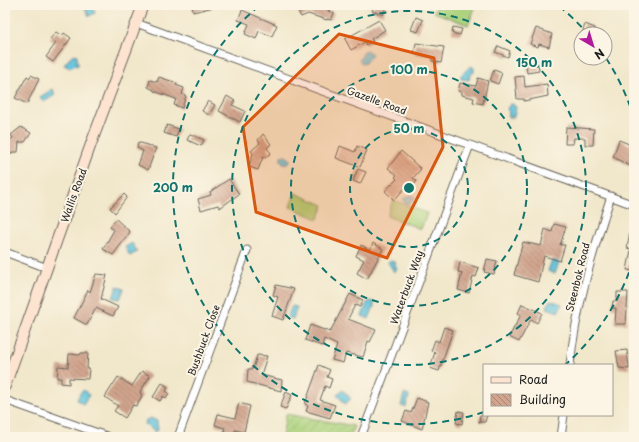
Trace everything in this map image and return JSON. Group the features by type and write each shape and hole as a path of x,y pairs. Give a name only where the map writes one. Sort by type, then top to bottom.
{"street":[{"name":"Wallis Road","path":"5,386 143,5"},
{"name":"Gazelle Road","path":"136,23 634,205"},
{"name":"Waterbuck Way","path":"361,437 470,145"},
{"name":"Steenbok Road","path":"570,364 578,312 588,267 611,196"},
{"name":"Bushbuck Close","path":"178,437 247,250"},
{"path":"5,252 47,268"},
{"path":"5,400 108,437"},
{"path":"561,437 564,416"}],"highlighted area":[{"path":"339,34 434,58 443,147 387,258 256,212 243,127"}],"green space":[{"path":"437,5 466,5 475,8 468,25 434,12"},
{"path":"295,193 324,205 318,219 290,207"},
{"path":"393,200 427,213 421,229 387,216"},
{"path":"286,414 354,426 350,437 282,437"}],"water":[{"path":"92,5 95,13 89,16 84,6"},
{"path":"368,51 372,54 365,63 362,64 359,60 364,52"},
{"path":"73,54 77,55 77,63 79,64 70,68 64,65"},
{"path":"471,66 474,68 474,72 470,75 469,80 461,79 461,75"},
{"path":"53,89 55,95 44,102 40,97"},
{"path":"510,104 513,104 516,107 514,117 508,117 509,112 507,109"},
{"path":"284,155 290,159 289,163 285,164 281,161 281,156"},
{"path":"410,195 415,197 413,201 407,204 403,199"},
{"path":"132,243 137,252 130,256 125,247"},
{"path":"391,260 394,262 397,269 394,272 388,262"},
{"path":"552,260 559,262 555,274 548,271"},
{"path":"117,286 124,289 120,299 113,298"},
{"path":"550,300 562,304 558,312 547,308"},
{"path":"371,301 374,302 374,306 369,319 362,316 367,303"},
{"path":"292,306 297,307 293,319 287,317"},
{"path":"84,390 89,395 83,404 77,400 80,393"},
{"path":"343,390 351,399 345,404 337,394"},
{"path":"404,394 409,396 406,407 401,406"},
{"path":"151,418 157,421 158,430 155,432 145,424 146,420"}],"building":[{"path":"192,5 213,5 214,7 193,12"},
{"path":"308,5 330,5 328,11 334,13 331,20 308,14 301,17 297,10"},
{"path":"374,5 387,5 383,15 372,11"},
{"path":"242,10 277,25 272,36 259,31 256,39 245,34 249,24 238,20"},
{"path":"416,17 423,20 418,32 411,30"},
{"path":"379,20 385,30 371,39 373,41 366,45 365,42 351,50 345,39"},
{"path":"453,27 462,29 460,35 452,33"},
{"path":"536,28 552,34 549,47 539,44 538,47 530,44"},
{"path":"56,32 62,36 64,33 71,38 53,62 46,57 56,43 50,39"},
{"path":"416,43 444,47 441,63 432,61 432,57 414,54"},
{"path":"498,46 510,51 508,57 495,52"},
{"path":"538,63 539,71 527,73 526,64"},
{"path":"494,70 502,73 498,84 490,81"},
{"path":"31,75 39,79 27,104 15,98 27,76 30,78"},
{"path":"524,76 525,87 547,84 548,96 524,101 524,99 517,99 515,77"},
{"path":"159,77 177,83 176,85 184,88 182,94 186,96 182,108 174,105 176,99 154,91 148,87 150,80 157,82"},
{"path":"478,78 488,81 483,104 473,102 474,98 462,95 462,92 458,91 460,83 476,86"},
{"path":"227,96 235,101 232,105 245,111 240,122 219,111"},
{"path":"208,101 215,105 209,115 202,111"},
{"path":"167,125 179,129 176,137 164,133"},
{"path":"21,127 31,133 25,142 19,142 18,152 13,152 5,158 5,144 13,138 11,135"},
{"path":"566,127 594,129 593,145 585,145 585,138 574,138 573,144 565,144"},
{"path":"190,134 204,140 201,146 187,140"},
{"path":"263,134 271,144 267,148 271,153 266,157 263,157 258,170 249,167 253,153 251,151 260,143 258,140"},
{"path":"619,140 634,146 634,168 613,157"},
{"path":"138,142 156,148 148,170 138,165 143,151 137,148"},
{"path":"340,146 355,152 357,146 367,150 360,167 336,158"},
{"path":"401,151 421,169 413,178 417,181 410,190 406,187 394,200 385,191 397,179 395,177 397,175 388,168"},
{"path":"358,169 366,172 360,184 353,181"},
{"path":"229,179 239,194 220,208 218,205 201,210 198,199 211,195 210,192"},
{"path":"124,194 127,197 115,213 110,208"},
{"path":"116,219 130,232 113,255 103,249 114,230 110,227"},
{"path":"554,224 566,227 560,245 565,245 560,261 544,256 538,282 514,275 523,242 541,246 545,229 552,232"},
{"path":"631,227 634,227 634,250 627,248"},
{"path":"373,243 383,249 367,279 357,273 364,260 356,256 361,245 370,250"},
{"path":"631,250 634,251 634,271 627,270"},
{"path":"487,259 497,261 494,274 484,272"},
{"path":"460,262 479,268 476,277 473,276 469,293 458,290 462,273 458,272"},
{"path":"96,274 107,275 101,299 118,307 113,316 96,308 87,325 74,318 88,290 90,292"},
{"path":"276,285 294,289 283,320 272,316 278,297 273,295"},
{"path":"617,292 628,292 626,324 615,324 616,308 612,308 613,301 617,301"},
{"path":"350,294 363,300 360,307 355,305 348,319 376,330 370,342 368,341 363,357 346,353 343,363 332,360 337,345 324,339 322,346 305,340 310,325 330,332"},
{"path":"522,304 542,313 537,323 531,319 519,342 509,337 521,315 518,313"},
{"path":"444,327 453,330 439,371 430,368 435,352 431,351 435,340 439,342"},
{"path":"627,350 629,369 619,368 616,351"},
{"path":"81,353 88,353 88,379 69,378 69,384 61,383 61,378 57,378 58,366 68,367 69,354 80,355"},
{"path":"257,355 267,356 261,375 282,380 281,391 247,382 248,369 253,369"},
{"path":"319,365 330,370 327,377 332,379 329,388 325,386 320,400 335,405 330,418 306,411 308,406 305,404"},
{"path":"142,371 150,376 140,392 142,396 136,406 133,405 125,418 114,411 118,406 105,397 118,377 132,386"},
{"path":"162,383 168,387 166,391 169,393 166,398 163,396 160,401 153,397"},
{"path":"286,392 292,395 286,409 280,407"},
{"path":"417,398 428,402 422,429 402,421 406,411 411,413"},
{"path":"239,403 250,406 244,432 235,430 234,434 224,431 225,428 215,425 218,414 235,418"},
{"path":"458,411 464,412 462,424 456,423"},
{"path":"480,415 487,416 485,422 479,422"}]}
